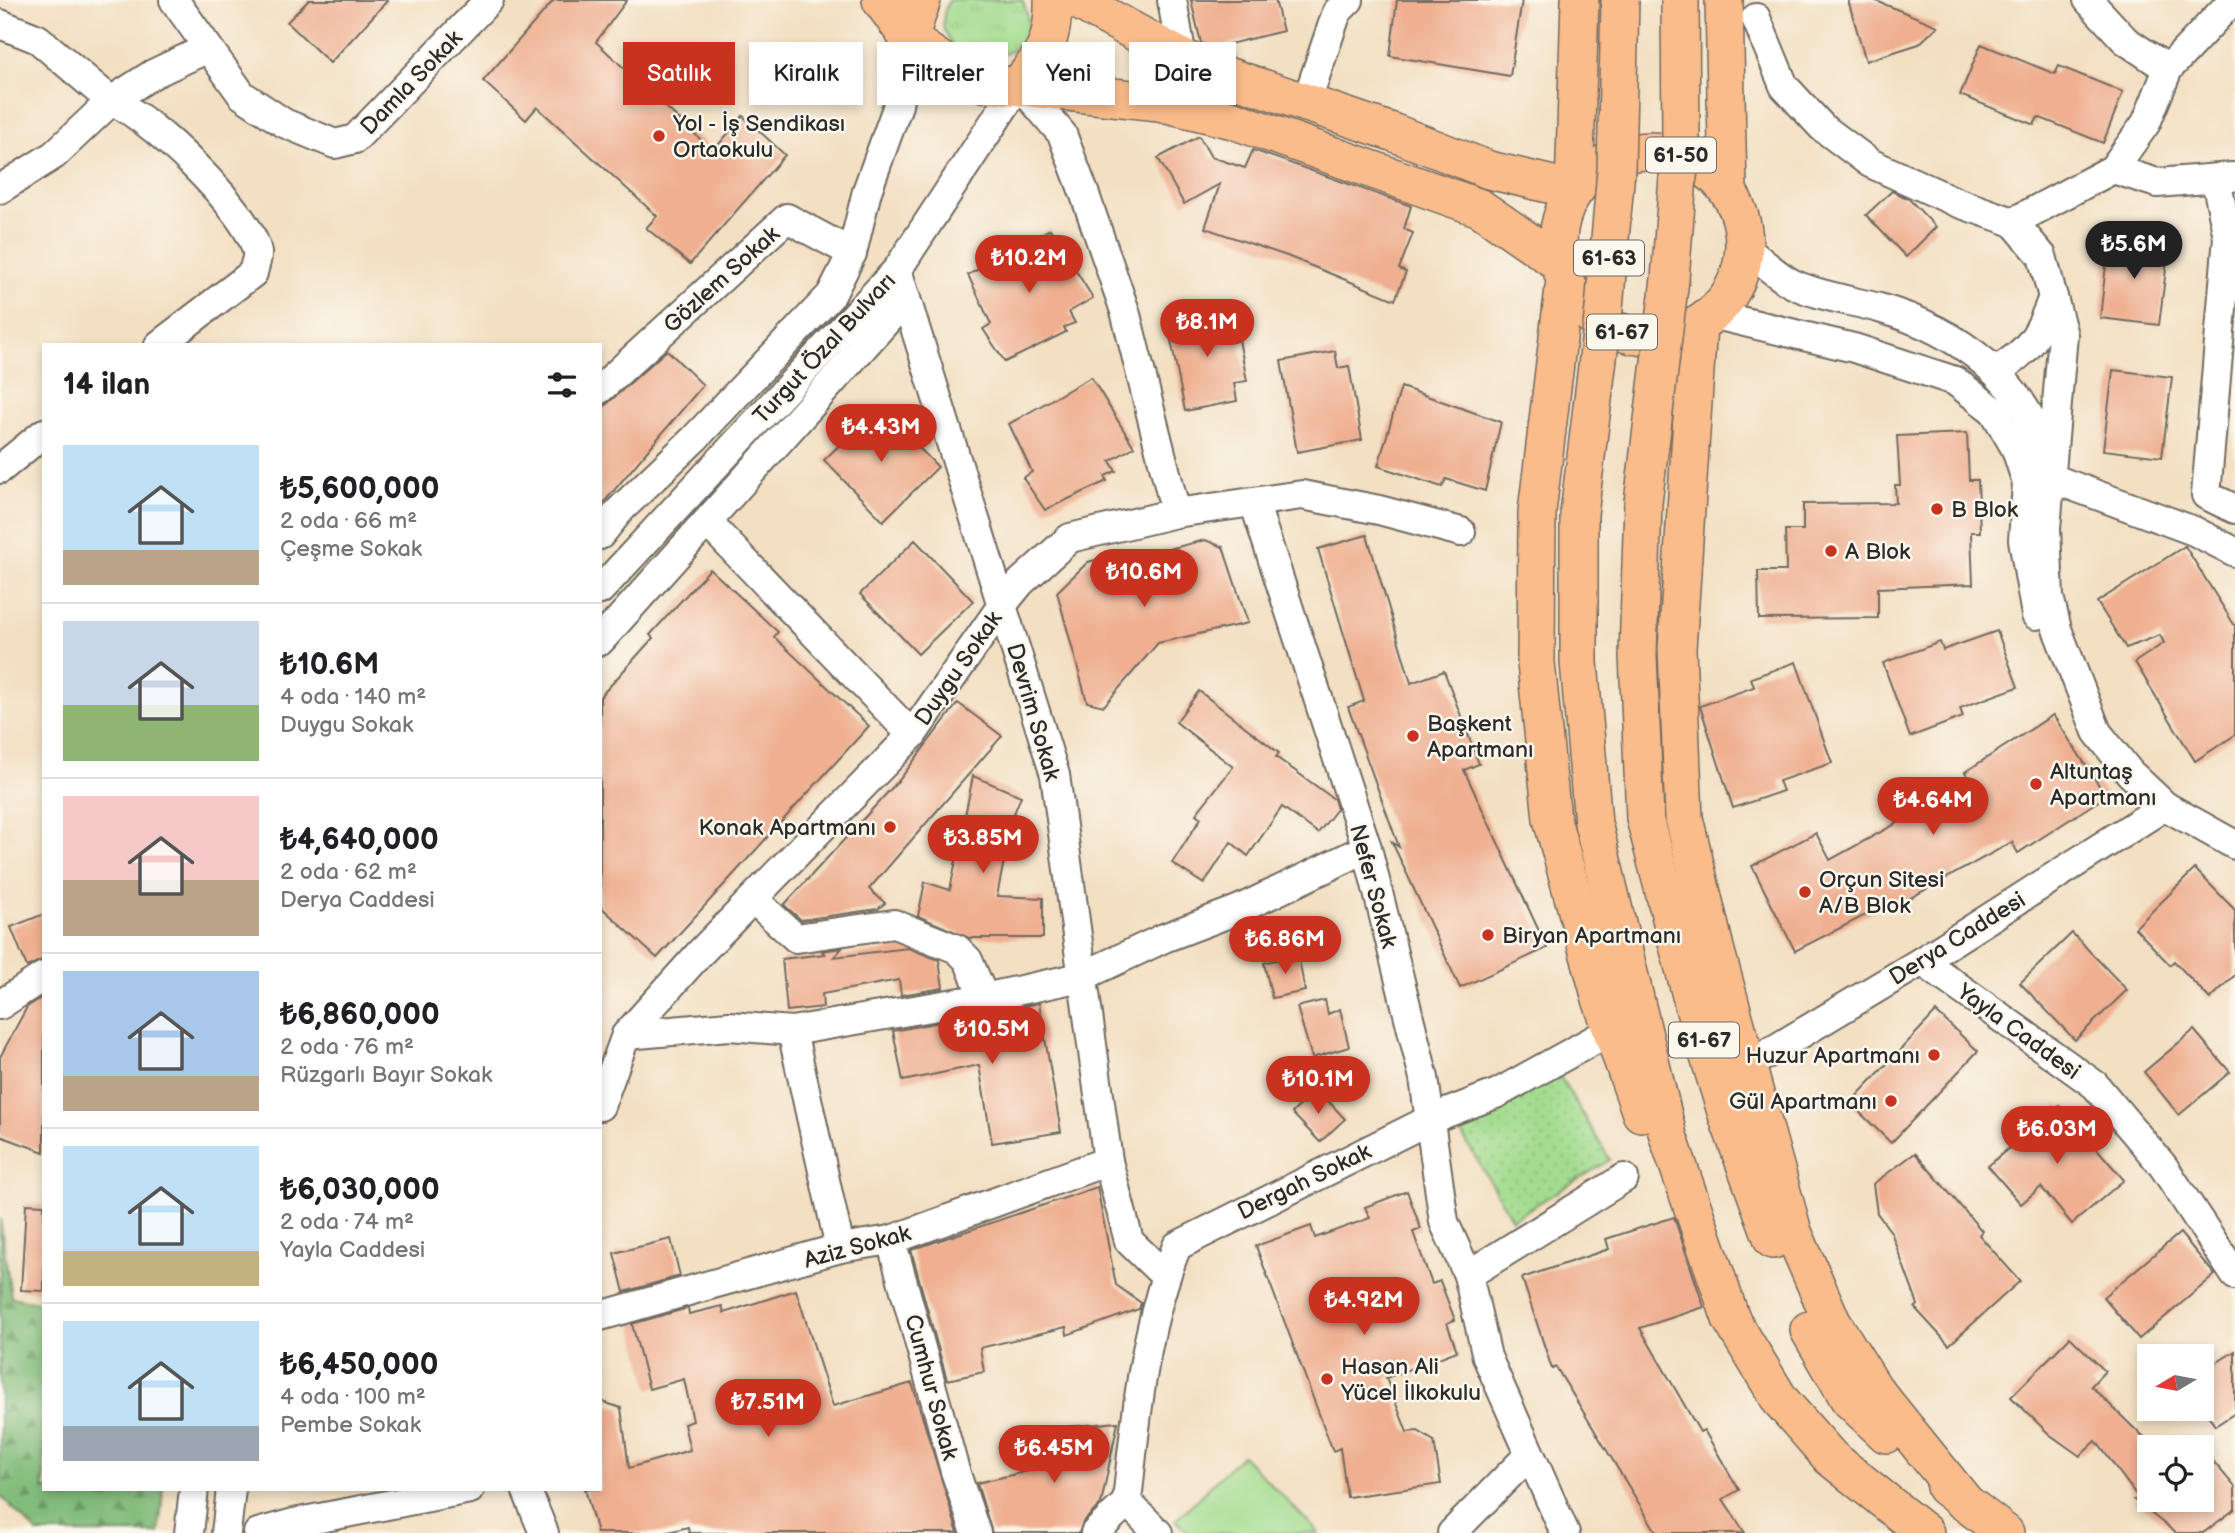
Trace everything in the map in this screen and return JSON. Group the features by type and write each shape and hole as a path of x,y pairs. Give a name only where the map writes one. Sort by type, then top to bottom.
{"main road":[{"path":"881,0 909,39 950,67 983,83 1019,84 1159,102 1233,120 1479,208 1563,272"},
{"path":"909,39 922,0"},
{"path":"1019,84 1048,46 1054,22 1053,0"},
{"path":"1077,0 1153,42"},
{"name":"61-63","path":"1563,272 1558,249 1562,217 1574,190 1580,0"},
{"name":"61-63","path":"1579,514 1604,309 1615,184 1620,0"},
{"name":"61-63","path":"1643,503 1670,279 1681,140 1680,0"},
{"path":"1724,0 1728,191"},
{"path":"1236,78 1489,170 1574,190"},
{"name":"61-50","path":"1574,190 1595,169 1613,159 1651,150 1681,155 1707,169 1728,191 1741,218 1745,247 1738,277 1723,304 1705,320"},
{"name":"61-67","path":"1563,272 1581,307 1607,327 1626,334 1636,337 1668,336 1705,320 1677,649 1684,818 1747,1066 1793,1232 1832,1322 1874,1389 1965,1502"},
{"name":"61-67","path":"1563,272 1537,512 1536,663 1552,819 1612,1030 1662,1173 1731,1319 1780,1400 1831,1458 1925,1533"},
{"name":"61-67","path":"1643,503 1638,655 1645,818 1695,1011 1728,1118 1810,1333 1849,1399 1933,1478 2005,1533"},
{"name":"61-67","path":"1579,514 1580,662 1593,823 1668,1136 1731,1319"}],"street":[{"name":"Damla Sokak","path":"183,4 208,48 242,95 284,123 335,144 355,139 489,0"},
{"path":"1172,0 1179,42"},
{"path":"1306,103 1337,12 1349,0"},
{"path":"2088,0 2125,40 2168,69"},
{"path":"2013,222 2113,169 2146,123 2168,69 2233,0"},
{"path":"1756,18 1784,86 1822,127 1870,163 1956,202 2013,222 2042,256 2063,335 2046,528 2049,597 2057,629 2097,732"},
{"path":"0,24 38,39 111,101 129,107 179,149 219,192 245,229 257,252 253,273 162,343"},
{"name":"Turgut Özal Bulvarı","path":"602,532 620,510 695,438 831,295 852,253 867,191 898,105 909,39"},
{"path":"0,189 54,155 111,101 153,75 208,48"},
{"path":"1019,84 1062,134 1094,219 1132,336 1176,513"},
{"name":"Turgut Özal Bulvarı","path":"602,588 897,270 1019,84"},
{"path":"2113,169 2157,183 2226,178 2228,237 2206,495 2235,509"},
{"name":"Gözlem Sokak","path":"602,387 787,218 852,253"},
{"path":"1745,247 1792,284 1893,312 1961,344 1997,370 2020,397 2040,433 2051,478"},
{"name":"Devrim Sokak","path":"897,270 1055,775 1108,1161 1129,1241 1165,1276"},
{"path":"1997,370 2023,355 2043,323 2053,298"},
{"path":"602,639 906,299"},
{"path":"1705,320 1854,348 1955,381 1994,411 2016,449 2027,483 2023,540 2037,619 2058,668 2097,732 2130,773 2165,806 2235,845"},
{"path":"0,469 42,435"},
{"path":"2051,478 2194,531 2235,552"},
{"name":"Duygu Sokak","path":"602,1100 625,1035 912,735 1003,604 1021,582 1070,538 1176,513 1302,495 1379,510 1461,532"},
{"name":"Nefer Sokak","path":"1254,502 1367,848 1424,1078 1444,1222 1468,1275 1487,1357 1565,1533"},
{"path":"707,522 912,735"},
{"name":"Derya Caddesi","path":"1747,1066 1922,961 2165,806"},
{"path":"625,1035 729,1026 792,1031 984,998 1082,977 1164,938 1240,909 1367,848"},
{"path":"753,899 796,939 894,925 957,949 968,960 984,998"},
{"name":"Yayla Caddesi","path":"1922,961 2095,1085 2163,1166 2235,1275"},
{"path":"0,1005 42,977"},
{"name":"Dergah Sokak","path":"1127,1502 1140,1376 1165,1276 1177,1246 1431,1119 1498,1093 1612,1030"},
{"path":"792,1031 840,1248"},
{"name":"Aziz Sokak","path":"602,1315 840,1248 891,1240 1108,1161"},
{"path":"1468,1275 1624,1178"},
{"name":"Cumhur Sokak","path":"891,1240 955,1471 976,1533"},
{"path":"1452,1533 1529,1455"},
{"path":"189,1533 194,1491"},
{"path":"226,1533 231,1491"},
{"path":"258,1533 294,1523 460,1491"},
{"path":"527,1491 544,1533"},
{"path":"1095,1533 1127,1502 1158,1533"}],"green space":[{"path":"949,0 1022,0 1027,25 1020,43 1008,52 1008,42 951,42 944,24"},
{"path":"1558,1073 1610,1160 1512,1219 1460,1131"},
{"path":"0,1218 11,1297 42,1303 42,1491 163,1491 159,1533 37,1533 0,1495"},
{"path":"1242,1455 1319,1533 1189,1533 1176,1520"}],"building":[{"path":"309,0 388,0 330,63 287,22"},
{"path":"554,0 627,0 596,42 623,67 623,105 664,105 713,151 743,116 785,155 690,264 646,228 657,216 537,107 526,120 483,81"},
{"path":"1191,0 1275,0 1283,31 1236,42 1201,42"},
{"path":"1397,0 1522,0 1510,76 1390,56"},
{"path":"1848,0 1874,0 1938,26 1919,44 1866,61"},
{"path":"1981,44 2055,74 2059,66 2123,92 2103,143 2038,117 2034,125 1960,95"},
{"path":"1199,136 1211,157 1245,168 1253,150 1411,206 1404,229 1413,233 1399,269 1406,272 1395,300 1287,256 1205,228 1220,184 1184,204 1158,158"},
{"path":"1892,191 1909,199 1936,227 1906,257 1866,215"},
{"path":"1050,229 1093,298 1069,312 1075,323 1064,327 1066,332 1005,362 983,329 991,324 968,275"},
{"path":"2109,238 2169,245 2159,325 2100,318"},
{"path":"1221,309 1225,326 1236,324 1247,381 1234,383 1237,401 1185,411 1167,320"},
{"path":"667,350 703,385 602,505 602,408"},
{"path":"1335,351 1338,368 1349,366 1362,440 1297,452 1281,361"},
{"path":"2113,370 2172,377 2162,457 2103,450"},
{"path":"1091,377 1134,447 1110,461 1116,471 1105,476 1107,481 1045,510 1023,478 1032,472 1009,424"},
{"path":"1401,387 1501,422 1485,491 1446,479 1442,487 1378,466"},
{"path":"879,407 938,467 883,521 824,460"},
{"path":"1967,433 1969,480 1978,480 1980,532 1971,532 1973,584 1878,588 1878,618 1759,619 1758,571 1786,571 1785,530 1803,530 1803,504 1896,503 1895,485 1900,485 1897,436"},
{"path":"1367,535 1411,683 1444,671 1479,764 1464,770 1547,948 1460,988 1392,842 1399,847 1348,707 1364,701 1318,549"},
{"path":"915,540 973,601 918,654 860,594"},
{"path":"1205,540 1223,547 1248,623 1158,643 1104,706 1087,702 1057,592 1088,562 1126,552 1128,559"},
{"path":"2185,546 2235,626 2235,735 2195,761 2135,662 2164,643 2160,635 2126,648 2097,602"},
{"path":"710,569 778,632 774,637 869,726 657,958 602,908 602,695 653,638 650,635"},
{"path":"1997,631 2018,687 1960,708 1963,717 1910,737 1883,663 1940,642 1943,650"},
{"path":"1796,662 1832,763 1779,781 1783,791 1733,808 1700,706 1754,687 1751,678"},
{"path":"1199,691 1279,753 1276,757 1334,799 1337,809 1318,833 1282,807 1248,856 1231,842 1204,884 1172,863 1201,818 1196,814 1233,767 1176,722"},
{"path":"958,703 1002,736 869,889 885,903 878,909 801,920 784,905 900,779"},
{"path":"2053,715 2106,796 2018,853 2012,842 1896,906 1893,901 1795,951 1752,866 1816,833 1830,860 1972,782 1965,772"},
{"path":"973,776 1021,796 1013,816 997,896 1043,898 1043,938 969,938 918,916 925,882 950,890"},
{"path":"2195,869 2235,910 2235,975 2210,999 2174,961 2170,965 2135,928"},
{"path":"42,915 42,960 27,967 11,927"},
{"path":"2072,933 2127,990 2075,1040 2020,983"},
{"path":"842,948 834,957 908,948 939,960 943,988 901,995 899,980 822,994 823,1007 787,1011 782,959 825,954 822,951"},
{"path":"1298,954 1305,991 1272,998 1264,963"},
{"path":"42,997 42,1151 0,1136 0,1057 27,1007"},
{"path":"1325,1000 1328,1014 1340,1009 1349,1047 1312,1058 1297,1007"},
{"path":"1039,1003 1061,1132 992,1143 979,1065 903,1081 893,1031"},
{"path":"1936,1012 1978,1051 1891,1143 1850,1103"},
{"path":"2194,1030 2230,1072 2179,1115 2144,1072"},
{"path":"1317,1089 1345,1119 1320,1142 1292,1113"},
{"path":"2059,1105 2124,1180 2072,1224 2041,1187 2021,1204 1988,1166"},
{"path":"1915,1153 1982,1231 1979,1235 2020,1281 1949,1345 1915,1308 1918,1305 1891,1232 1877,1213 1873,1184"},
{"path":"1097,1187 1116,1285 1141,1303 1139,1309 1067,1335 1066,1327 980,1348 984,1372 947,1380 911,1250"},
{"path":"1407,1191 1421,1229 1413,1232 1432,1284 1440,1281 1455,1320 1447,1323 1457,1351 1386,1378 1407,1432 1418,1431 1434,1441 1441,1484 1347,1497 1340,1448 1333,1451 1256,1246 1311,1226 1315,1238 1370,1218 1365,1207"},
{"path":"26,1204 42,1205 42,1291 21,1290"},
{"path":"1674,1217 1704,1307 1640,1328 1700,1432 1704,1430 1739,1490 1723,1499 1745,1533 1657,1533 1556,1367 1552,1369 1522,1278 1609,1249 1606,1239"},
{"path":"2180,1233 2215,1275 2139,1339 2103,1297"},
{"path":"671,1239 680,1276 624,1292 614,1253"},
{"path":"796,1290 833,1406 912,1383 958,1533 689,1533 688,1527 665,1533 597,1533 586,1491 602,1491 602,1402 621,1408 629,1468 690,1450 684,1424 693,1421 684,1379 649,1389 632,1324 688,1308 689,1314 722,1306 724,1313"},
{"path":"2070,1337 2105,1371 2091,1386 2141,1435 2137,1435 2137,1496 2096,1441 2080,1456 2049,1434 2011,1397"},
{"path":"2235,1351 2235,1413 2215,1426 2212,1421 2214,1364"},
{"path":"1118,1422 1101,1504 1083,1522 1079,1533 992,1533 977,1483 1033,1470 1042,1451 1059,1448 1059,1428"},
{"path":"2214,1462 2235,1487 2235,1509 2203,1533 2176,1533 2149,1512 2214,1512"}],"place":[{"name":"Yol - İş Sendikası Ortaokulu","path":"659,136"},
{"name":"B Blok","path":"1937,509"},
{"name":"A Blok","path":"1831,551"},
{"name":"Başkent Apartmanı","path":"1413,736"},
{"name":"Altuntaş Apartmanı","path":"2036,784"},
{"name":"Konak Apartmanı","path":"890,827"},
{"name":"Orçun Sitesi A/B Blok","path":"1805,892"},
{"name":"Biryan Apartmanı","path":"1488,935"},
{"name":"Huzur Apartmanı","path":"1934,1055"},
{"name":"Gül Apartmanı","path":"1891,1101"},
{"name":"Hasan Ali Yücel İlkokulu","path":"1327,1379"}]}
